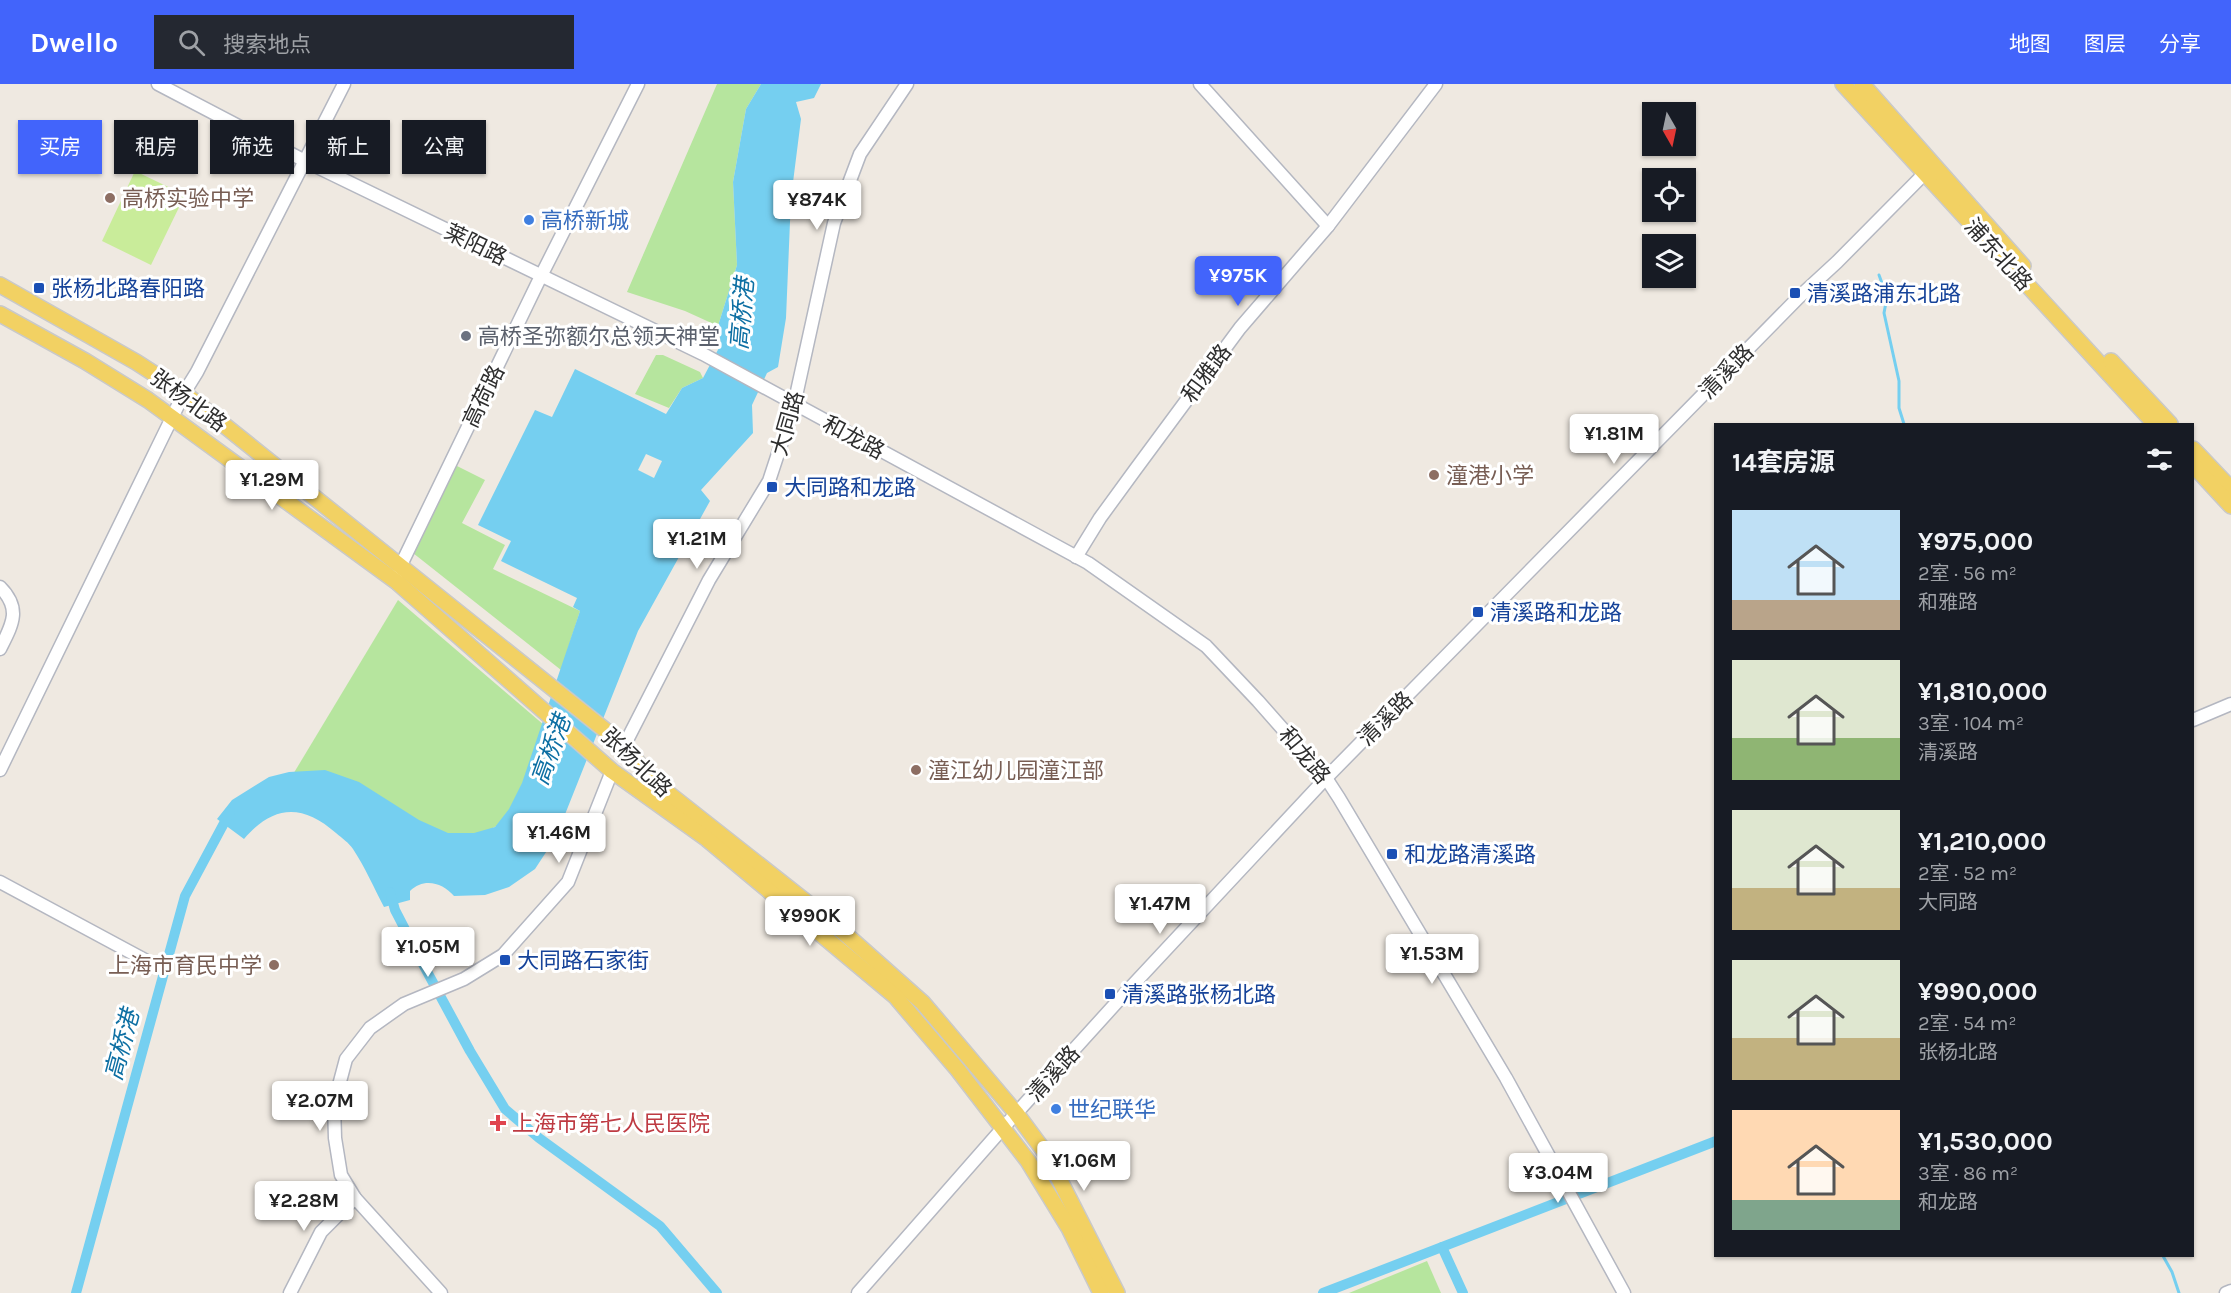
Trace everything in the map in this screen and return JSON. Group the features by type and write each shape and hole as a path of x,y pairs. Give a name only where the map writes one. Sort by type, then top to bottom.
{"main road":[{"name":"浦东北路","path":"1843,84 1929,168 2169,423"},
{"name":"浦东北路","path":"1862,84 1929,168 2154,423"},
{"name":"张杨北路","path":"0,285 136,362 184,393 605,730 624,746 655,783 834,924 923,1003 1016,1113 1047,1155 1117,1293"},
{"name":"张杨北路","path":"0,314 85,361 148,400 397,582 612,771 707,839 895,996 958,1070 1028,1161 1063,1219 1101,1293"},
{"path":"2194,450 2231,489"},
{"path":"2194,466 2231,506"},
{"path":"612,771 624,746"}],"street":[{"name":"莱阳路","path":"158,84 305,161 703,354 794,405"},
{"path":"0,770 184,393 197,372 344,84"},
{"name":"高荷路","path":"397,582 401,565 541,276 638,84"},
{"name":"大同路","path":"624,746 709,580 769,481 794,405 834,223 860,154 908,84"},
{"path":"1200,84 1328,226"},
{"name":"和雅路","path":"1076,556 1100,518 1240,328 1328,226 1436,84"},
{"name":"清溪路","path":"858,1293 1016,1113 1326,778 1929,168"},
{"name":"和龙路","path":"794,405 1076,556 1206,646 1326,778 1506,1078 1624,1293"},
{"path":"0,587 9,596 14,612 12,624 0,649"},
{"path":"2194,720 2231,704"},
{"path":"441,1293 355,1198 341,1175 335,1138 334,1104 346,1059 369,1028 404,1004 464,979 503,955 568,882 612,771"},
{"path":"0,882 146,960"},
{"path":"290,1293 321,1232 355,1198"},
{"path":"2226,1293 2231,1291"}],"green space":[{"path":"717,84 761,84 746,109 733,182 737,265 718,326 685,311 627,292"},
{"path":"134,174 141,174 185,195 151,265 102,241"},
{"path":"656,355 663,355 700,372 703,378 682,388 669,408 635,394"},
{"path":"455,465 485,480 462,523 505,545 493,569 580,611 561,670 413,553"},
{"path":"398,600 558,737 537,805 452,849 292,776"},
{"path":"1427,1261 1441,1293 1349,1293"}],"water":[{"path":"761,84 821,84 814,98 796,102 801,119 791,198 786,318 778,367 767,373 752,405 753,433 701,490 710,501 638,631 556,837 535,869 509,887 485,895 454,896 439,885 421,884 410,891 410,900 384,907 351,847 323,823 311,816 288,812 277,814 255,828 244,839 217,819 232,800 269,777 289,772 325,770 359,782 419,820 448,833 474,833 495,827 509,809 522,783 580,611 573,607 577,598 501,561 511,541 478,525 535,410 552,417 575,369 666,414 682,388 703,378 721,344 718,326 737,265 733,182 746,109","holes":["646,454 662,461 654,478 638,470"]}],"waterway":[{"path":"1879,275 1887,297 1884,313 1899,381 1899,408 1904,423"},
{"name":"高桥港","path":"76,1293 185,896 230,812"},
{"path":"390,892 395,910 424,966 470,1051 505,1109 539,1138 660,1226 717,1293"},
{"path":"1323,1293 1714,1142"},
{"path":"1442,1247 1463,1293"},
{"path":"2164,1257 2172,1272 2179,1293"}],"place":[{"name":"高桥实验中学","path":"110,198"},
{"name":"高桥新城","path":"529,220"},
{"name":"张杨北路春阳路","path":"39,288"},
{"name":"清溪路浦东北路","path":"1795,293"},
{"name":"高桥圣弥额尔总领天神堂","path":"466,336"},
{"name":"潼港小学","path":"1434,475"},
{"name":"大同路和龙路","path":"772,487"},
{"name":"清溪路和龙路","path":"1478,612"},
{"name":"潼江幼儿园潼江部","path":"916,770"},
{"name":"和龙路清溪路","path":"1392,854"},
{"name":"大同路石家街","path":"505,960"},
{"name":"上海市育民中学","path":"274,965"},
{"name":"清溪路张杨北路","path":"1110,994"},
{"name":"世纪联华","path":"1056,1109"},
{"name":"上海市第七人民医院","path":"498,1123"}]}
